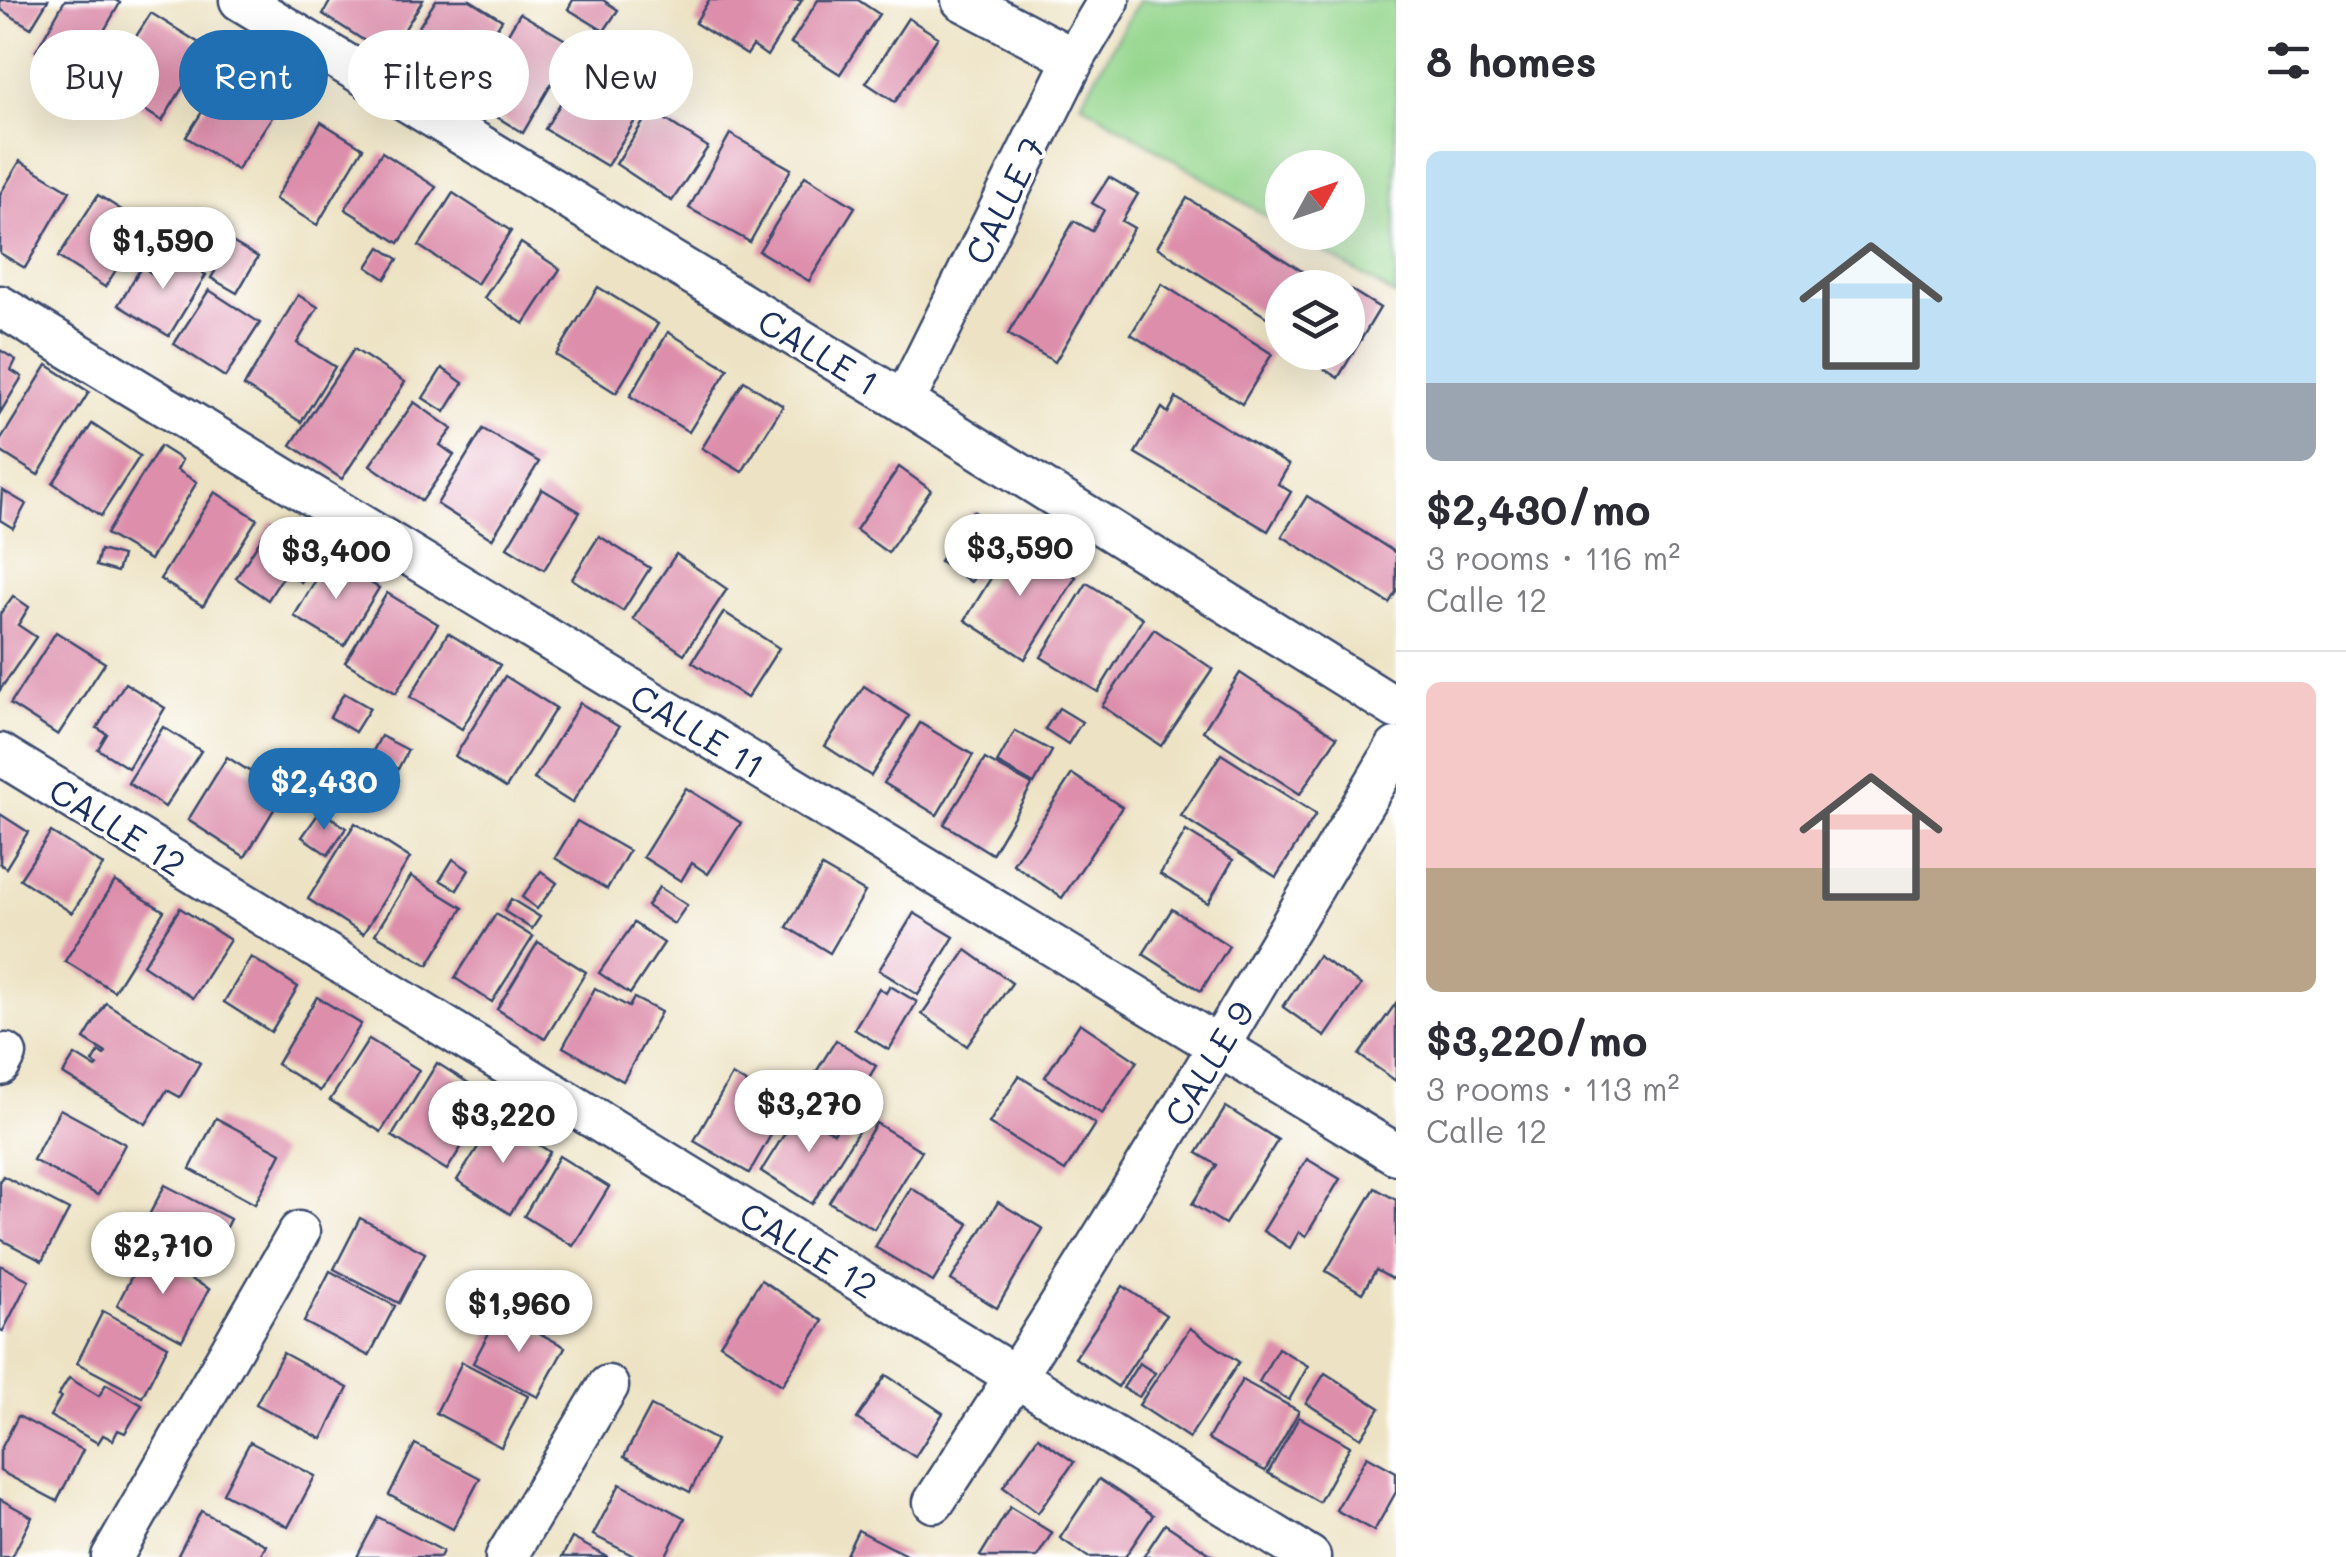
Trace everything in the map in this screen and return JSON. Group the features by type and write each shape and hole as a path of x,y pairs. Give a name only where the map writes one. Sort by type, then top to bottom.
{"street":[{"name":"CALLE 1","path":"240,0 904,402 1396,708"},
{"path":"962,0 1074,59"},
{"name":"CALLE 7","path":"904,402 1074,59 1109,0"},
{"name":"CALLE 11","path":"0,306 1396,1154"},
{"name":"CALLE 9","path":"934,1502 1017,1377 1396,748"},
{"name":"CALLE 12","path":"0,754 1310,1557"},
{"path":"112,1557 298,1232"},
{"path":"506,1557 608,1386"}],"green space":[{"path":"1139,0 1396,0 1396,296 1365,277 1365,270 1353,270 1321,250 1365,250 1365,150 1265,150 1265,216 1081,103"}],"building":[{"path":"0,0 48,0 31,28 0,9"},
{"path":"65,0 120,3 104,30 48,30"},
{"path":"331,0 423,0 404,30 348,30 323,14"},
{"path":"436,0 470,0 502,20 496,30 417,30"},
{"path":"573,0 603,0 618,10 602,30 568,9"},
{"path":"709,0 802,0 767,56 753,46 747,55 695,23"},
{"path":"818,0 858,0 879,14 840,74 791,43"},
{"path":"151,13 179,30 179,93 162,121 159,30 140,30"},
{"path":"520,13 549,30 549,88 523,133 502,120 529,120 529,30 510,30"},
{"path":"908,18 938,37 895,102 866,83"},
{"path":"197,120 270,120 237,170 186,137"},
{"path":"550,120 635,120 607,166 545,129"},
{"path":"645,120 666,120 708,147 672,201 616,164"},
{"path":"321,122 363,148 317,225 275,199"},
{"path":"730,134 791,169 750,242 689,208"},
{"path":"382,152 436,187 399,243 345,209"},
{"path":"20,161 70,191 25,268 0,253 0,194"},
{"path":"805,176 855,207 809,281 759,251"},
{"path":"1109,177 1138,194 1122,221 1134,228 1055,362 1008,334 1074,221 1092,231 1104,210 1092,203"},
{"path":"453,193 511,231 477,284 419,246"},
{"path":"98,195 145,225 105,287 58,257"},
{"path":"1187,198 1300,270 1265,270 1265,316 1157,247"},
{"path":"232,242 258,257 237,293 211,278"},
{"path":"521,243 560,269 524,324 484,298"},
{"path":"380,247 398,259 385,279 367,267"},
{"path":"165,249 206,275 169,336 118,305 142,266 151,273"},
{"path":"1162,284 1265,350 1265,366 1242,404 1131,334"},
{"path":"598,287 658,324 616,393 556,355"},
{"path":"209,290 260,323 225,377 174,344"},
{"path":"298,295 318,307 297,343 335,367 301,422 244,386"},
{"path":"1365,299 1380,308 1365,333"},
{"path":"668,332 728,369 689,432 630,396"},
{"path":"354,349 405,382 342,479 291,445"},
{"path":"0,350 16,360 11,370 22,377 0,413"},
{"path":"47,365 89,392 38,475 0,451 0,441"},
{"path":"442,368 463,383 445,412 423,398"},
{"path":"1325,370 1343,370 1338,378"},
{"path":"744,381 783,406 742,472 702,448"},
{"path":"1176,398 1289,465 1278,484 1291,492 1268,531 1135,453 1162,408 1168,413"},
{"path":"414,402 452,429 440,445 454,455 422,501 370,465"},
{"path":"92,424 140,456 101,516 53,483"},
{"path":"483,429 539,462 492,539 437,504"},
{"path":"160,446 182,460 177,470 197,482 150,560 106,534"},
{"path":"899,467 931,490 888,553 856,530"},
{"path":"542,489 580,512 544,570 507,547"},
{"path":"2,490 26,504 13,528 0,520"},
{"path":"215,492 257,519 203,606 160,579"},
{"path":"1307,496 1396,553 1396,592 1389,603 1282,536"},
{"path":"973,511 1004,532 971,582 940,561"},
{"path":"272,521 305,542 268,600 236,578"},
{"path":"599,536 650,568 623,611 572,579"},
{"path":"1015,539 1076,577 1025,659 965,620"},
{"path":"313,546 322,552 301,582 292,576"},
{"path":"100,550 122,556 117,572 96,566"},
{"path":"676,554 727,589 684,654 633,619"},
{"path":"329,558 379,588 344,646 294,616"},
{"path":"1087,583 1143,618 1098,692 1041,657"},
{"path":"387,593 438,624 396,693 345,662"},
{"path":"13,596 29,607 18,625 36,637 0,690 0,614"},
{"path":"724,612 779,648 747,698 692,662"},
{"path":"1154,629 1213,669 1161,746 1102,706"},
{"path":"56,632 105,663 58,735 10,704"},
{"path":"448,633 500,665 462,729 410,697"},
{"path":"1240,673 1337,737 1300,794 1203,731"},
{"path":"505,676 556,708 506,788 455,756"},
{"path":"125,683 165,708 128,768 98,749 107,734 97,728"},
{"path":"864,686 909,716 871,776 825,746"},
{"path":"344,693 370,708 355,732 330,717"},
{"path":"580,703 619,727 572,803 534,779"},
{"path":"1059,708 1082,722 1068,744 1045,729"},
{"path":"920,723 973,755 937,815 884,783"},
{"path":"163,727 201,751 165,807 128,783"},
{"path":"1015,731 1052,751 1034,784 997,763"},
{"path":"381,736 408,750 398,769 371,755"},
{"path":"1221,754 1316,814 1276,877 1181,816"},
{"path":"227,757 284,793 245,857 188,820"},
{"path":"985,759 1032,785 992,854 944,824"},
{"path":"1072,774 1122,807 1062,898 1013,864"},
{"path":"686,788 741,823 708,874 692,863 681,881 643,857"},
{"path":"321,810 346,828 328,855 302,837"},
{"path":"0,814 28,832 6,868 0,864"},
{"path":"577,821 629,851 607,889 555,858"},
{"path":"355,823 410,858 363,934 308,899"},
{"path":"1186,831 1233,860 1208,903 1160,874"},
{"path":"51,832 103,865 72,913 20,879"},
{"path":"453,859 469,870 457,890 440,880"},
{"path":"822,867 865,892 830,953 787,927"},
{"path":"541,871 557,883 537,909 522,897"},
{"path":"411,876 463,908 428,965 375,934"},
{"path":"115,881 164,911 114,991 65,961"},
{"path":"659,887 687,905 674,924 647,906"},
{"path":"511,899 540,917 532,929 504,911"},
{"path":"180,908 230,940 193,998 143,965"},
{"path":"1172,909 1229,946 1201,991 1143,954"},
{"path":"914,913 954,937 918,995 879,970"},
{"path":"496,914 533,937 492,1002 455,978"},
{"path":"634,923 664,943 630,994 599,973"},
{"path":"538,942 586,972 545,1039 497,1009"},
{"path":"966,950 1012,983 967,1046 922,1014"},
{"path":"1318,956 1361,985 1325,1037 1283,1007"},
{"path":"251,957 298,987 271,1032 224,1002"},
{"path":"890,986 917,1002 889,1050 854,1029 879,988 886,993"},
{"path":"595,988 629,1007 634,998 661,1012 623,1081 563,1047"},
{"path":"317,997 361,1024 320,1091 277,1064"},
{"path":"106,1003 200,1063 180,1097 167,1090 146,1124 63,1074 75,1055 96,1068 93,1062 99,1052 106,1053 84,1039"},
{"path":"1396,1003 1396,1081 1359,1055"},
{"path":"1080,1023 1137,1061 1102,1114 1045,1077"},
{"path":"369,1039 419,1070 381,1132 330,1100"},
{"path":"836,1040 876,1066 847,1113 806,1088"},
{"path":"437,1063 492,1098 447,1170 392,1136"},
{"path":"732,1075 787,1107 749,1173 694,1141"},
{"path":"1019,1076 1095,1124 1065,1171 989,1123"},
{"path":"1226,1107 1278,1140 1225,1224 1192,1204 1217,1165 1197,1153"},
{"path":"60,1109 125,1144 98,1195 33,1160"},
{"path":"799,1111 834,1133 844,1116 861,1127 812,1204 761,1171"},
{"path":"497,1117 550,1152 510,1214 457,1180"},
{"path":"216,1118 281,1153 255,1204 190,1169"},
{"path":"876,1123 922,1151 874,1229 829,1202"},
{"path":"559,1156 609,1187 573,1246 524,1216"},
{"path":"1307,1159 1340,1179 1306,1236 1299,1232 1290,1248 1263,1231"},
{"path":"3,1176 69,1210 42,1261 0,1239"},
{"path":"165,1185 230,1219 204,1271 138,1236"},
{"path":"911,1188 969,1224 933,1282 875,1247"},
{"path":"1375,1188 1396,1200 1396,1272 1392,1279 1376,1270 1362,1293 1326,1271"},
{"path":"998,1202 1043,1229 997,1308 951,1280"},
{"path":"360,1218 425,1253 399,1303 334,1269"},
{"path":"143,1254 209,1289 182,1340 117,1305"},
{"path":"0,1265 29,1280 3,1331 0,1330"},
{"path":"330,1271 395,1306 369,1356 304,1322"},
{"path":"761,1280 823,1321 782,1385 720,1344"},
{"path":"1123,1286 1166,1315 1118,1387 1075,1358"},
{"path":"103,1311 168,1346 142,1397 77,1363"},
{"path":"500,1312 565,1347 538,1397 473,1363"},
{"path":"1190,1328 1239,1362 1189,1438 1139,1405"},
{"path":"1278,1348 1308,1366 1289,1400 1259,1382"},
{"path":"283,1353 348,1388 322,1439 256,1404"},
{"path":"462,1362 528,1396 501,1447 436,1413"},
{"path":"1139,1363 1155,1373 1139,1397 1123,1388"},
{"path":"1325,1373 1380,1408 1361,1438 1306,1403"},
{"path":"886,1375 943,1413 915,1457 857,1419"},
{"path":"69,1378 99,1396 106,1384 142,1405 125,1433 118,1430 113,1440 103,1435 98,1443 50,1416"},
{"path":"1242,1380 1299,1411 1265,1471 1208,1439"},
{"path":"651,1406 716,1440 690,1492 624,1457"},
{"path":"18,1416 83,1450 57,1501 0,1471 0,1451"},
{"path":"1299,1417 1350,1446 1319,1502 1268,1473"},
{"path":"1038,1437 1074,1462 1038,1513 1003,1487"},
{"path":"250,1442 315,1476 288,1527 223,1493"},
{"path":"415,1444 480,1478 453,1529 389,1495"},
{"path":"1367,1456 1396,1472 1396,1492 1374,1531 1336,1510"},
{"path":"1099,1479 1153,1515 1125,1557 1088,1557 1060,1538"},
{"path":"620,1484 685,1518 665,1557 636,1557 593,1535"},
{"path":"0,1499 32,1517 12,1557 0,1557"},
{"path":"1010,1507 1052,1533 1037,1557 980,1556"},
{"path":"201,1511 266,1545 260,1557 177,1557"},
{"path":"378,1517 443,1551 440,1557 357,1557"},
{"path":"1165,1524 1215,1557 1143,1557"},
{"path":"858,1530 910,1557 845,1557"},
{"path":"572,1538 608,1557 562,1557"}]}
